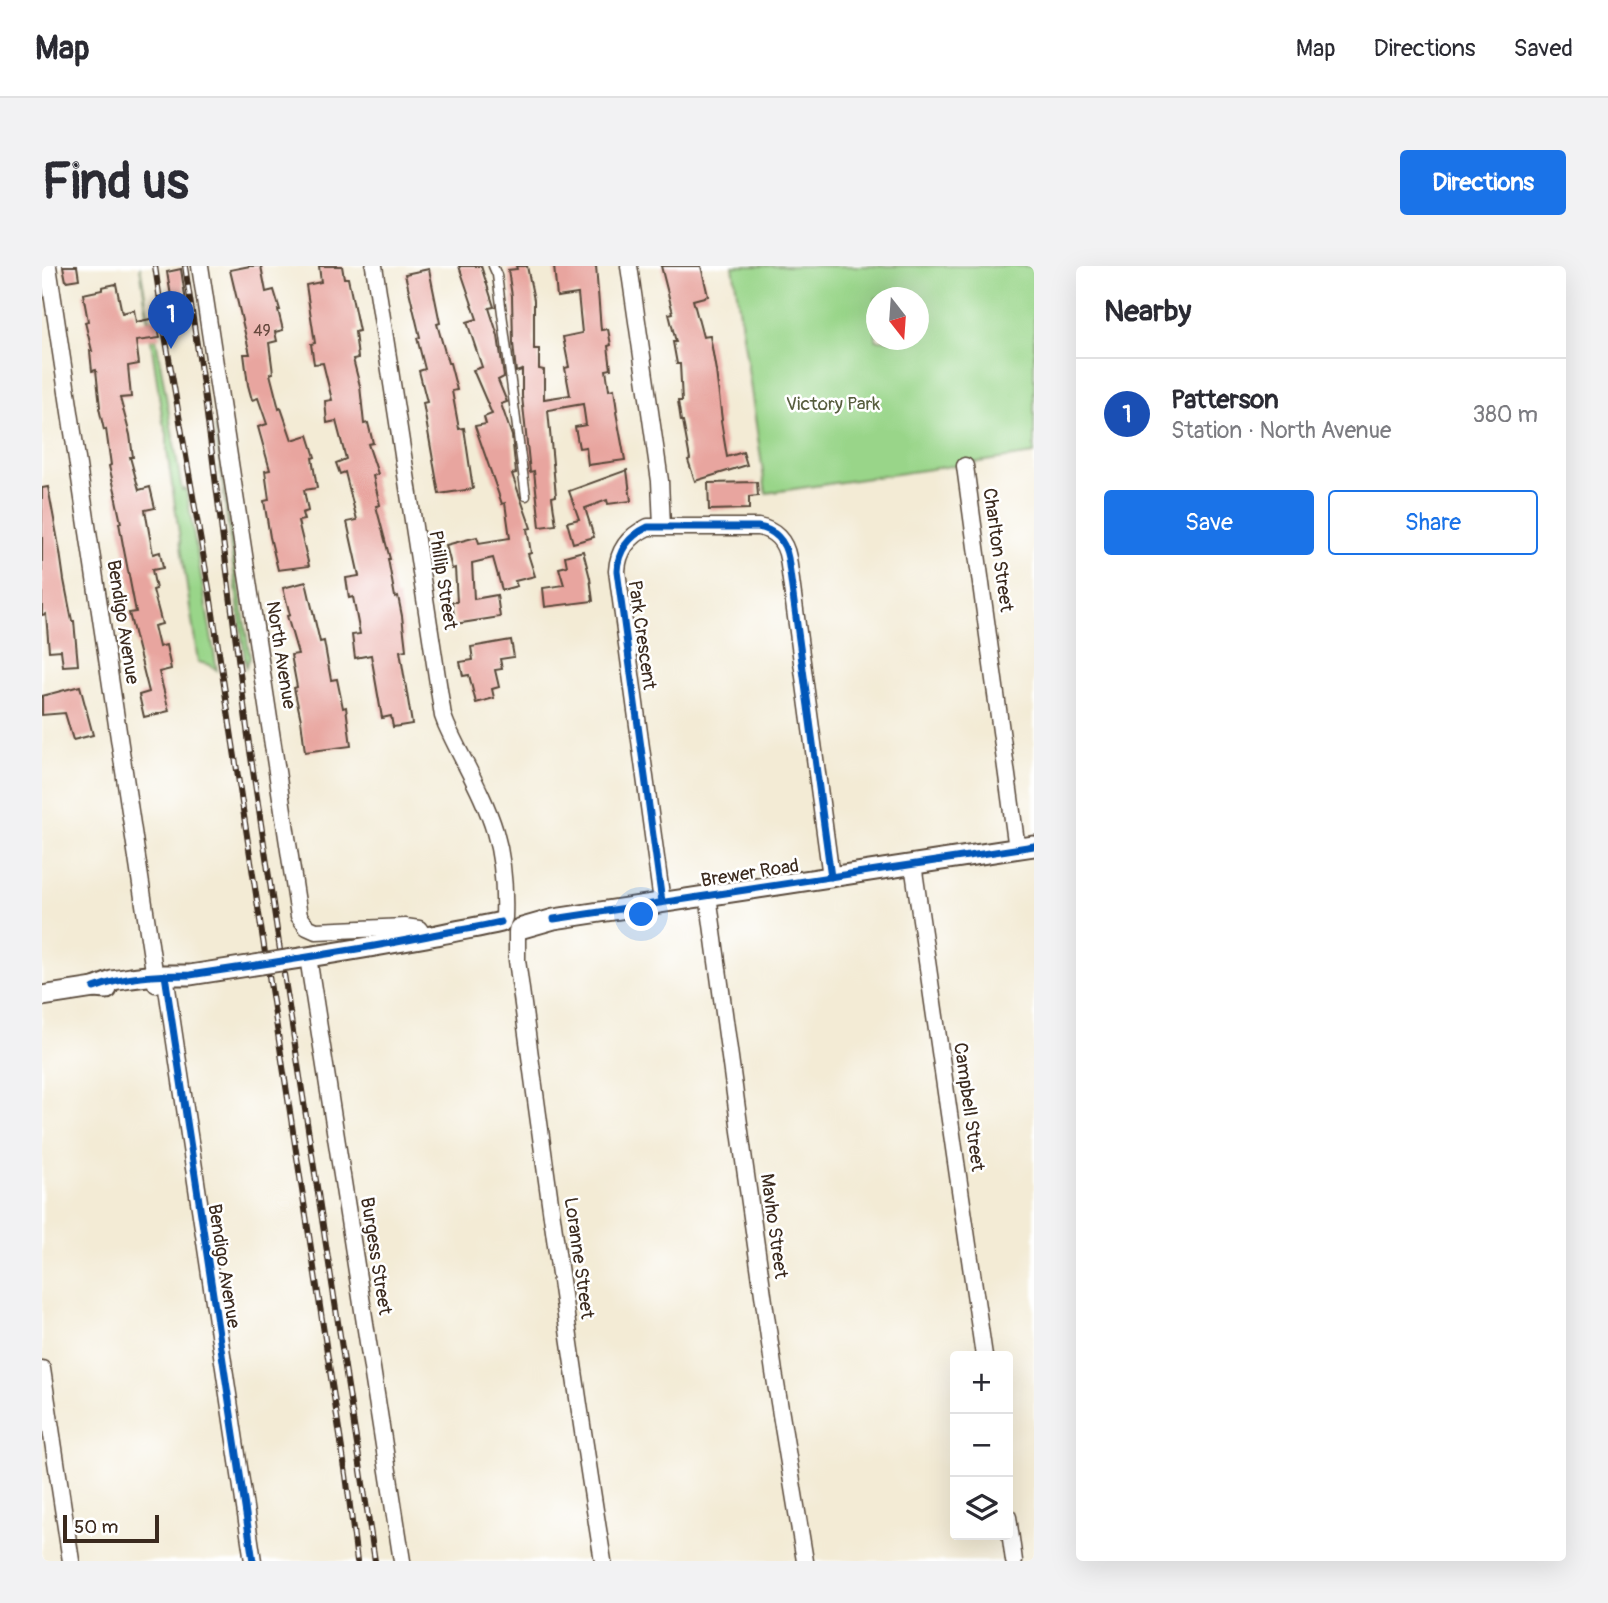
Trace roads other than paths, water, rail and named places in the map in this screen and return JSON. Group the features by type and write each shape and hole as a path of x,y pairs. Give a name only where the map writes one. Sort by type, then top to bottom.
{"street":[{"name":"Bendigo Avenue","path":"48,266 253,1561"},
{"name":"North Avenue","path":"200,266 300,919 316,932 405,927 419,929 424,937"},
{"name":"Phillip Street","path":"374,266 443,716 496,833 511,925"},
{"path":"629,266 667,526"},
{"name":"Charlton Street","path":"965,466 1025,847"},
{"name":"Park Crescent","path":"662,902 617,566 621,550 634,535 649,527 764,528 779,536 787,550 831,877"},
{"name":"Brewer Road","path":"42,996 94,988 112,981 190,975 396,944 469,930 1025,847"},
{"name":"Campbell Street","path":"913,864 983,1351"},
{"name":"Mavho Street","path":"709,895 772,1358 805,1561"},
{"name":"Loranne Street","path":"511,925 567,1330 603,1561"},
{"name":"Burgess Street","path":"308,957 402,1561"},
{"path":"42,1369 71,1561"},
{"path":"1011,1540 1014,1561"}],"lane":[{"path":"493,266 497,275 526,496"}],"railway":[{"path":"155,266 210,594 265,953"},
{"path":"185,266 204,391 249,744 280,950"},
{"path":"284,974 375,1561"},
{"path":"269,976 357,1561"}],"place":[{"name":"Patterson","path":"171,349"}],"park label":[{"name":"Victory Park","path":"833,404"}]}
